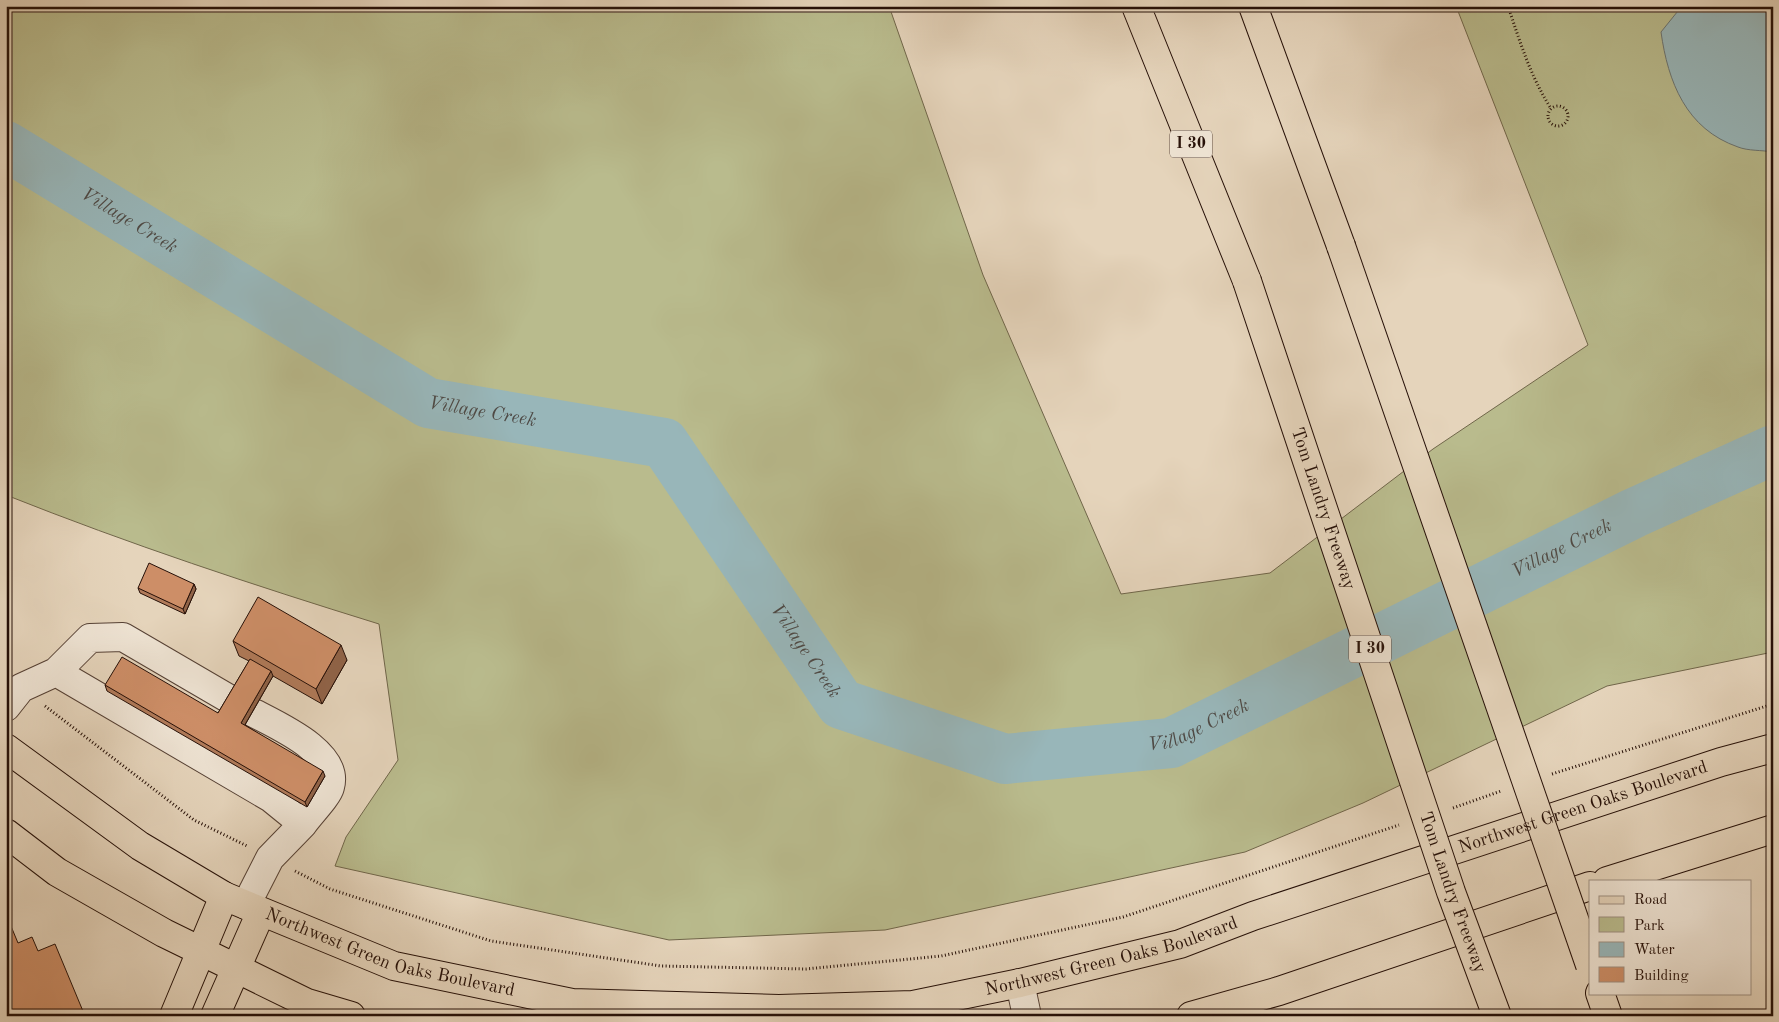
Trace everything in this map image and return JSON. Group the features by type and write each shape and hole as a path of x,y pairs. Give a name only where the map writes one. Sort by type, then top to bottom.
{"main road":[{"name":"Tom Landry Freeway","path":"1136,6 1247,281 1451,892 1497,1016"},
{"path":"1254,6 1341,246 1589,962"},
{"name":"Northwest Green Oaks Boulevard","path":"6,748 140,846 244,905 394,966 572,1003 779,1009 913,1005 1020,983 1180,944 1253,916 1703,768 1773,748"},
{"path":"1610,880 1773,829"},
{"path":"6,833 57,872 201,952 237,967 307,1003 351,1016"},
{"path":"1191,1016 1278,991 1589,886"},
{"path":"174,1016 201,952 244,905"},
{"path":"215,1016 237,967 244,905"},
{"path":"1600,994 1608,1016"}],"street":[{"path":"14,698 56,672 90,638 123,637 313,747 330,766 330,787 303,824 270,858 244,905"},
{"path":"56,672 271,798 303,824"},
{"path":"1020,983 1026,1016"}],"path":[{"path":"1508,6 1523,55 1550,107 1547,116 1554,127 1567,122 1568,113 1565,109 1550,107"},
{"path":"14,698 194,820 330,889 491,941 661,966 806,969 941,956 1123,917 1403,824"},
{"path":"1543,778 1773,704"},
{"path":"1450,808 1506,790"}],"green space":[{"path":"6,6 889,6 983,275 1121,594 1270,573 1433,449 1588,345 1456,6 1773,6 1773,652 1607,686 1363,803 1245,852 885,930 669,940 335,866 346,837 398,760 379,624 191,563 6,495"}],"water":[{"path":"1682,6 1761,6 1773,9 1773,152 1742,148 1720,139 1693,116 1683,102 1669,69 1661,32"}],"building":[{"path":"149,563 194,584 183,609 138,588"},
{"path":"258,597 341,645 316,689 233,641"},
{"path":"122,657 218,713 250,659 271,671 241,723 323,771 305,802 105,685"},
{"path":"8,919 18,943 32,937 38,951 55,944 85,1016 6,1016 6,920"}],"waterway":[{"name":"Village Creek","path":"6,146 428,403 664,443 841,704 1005,759 1171,743 1634,513 1773,450"}]}
